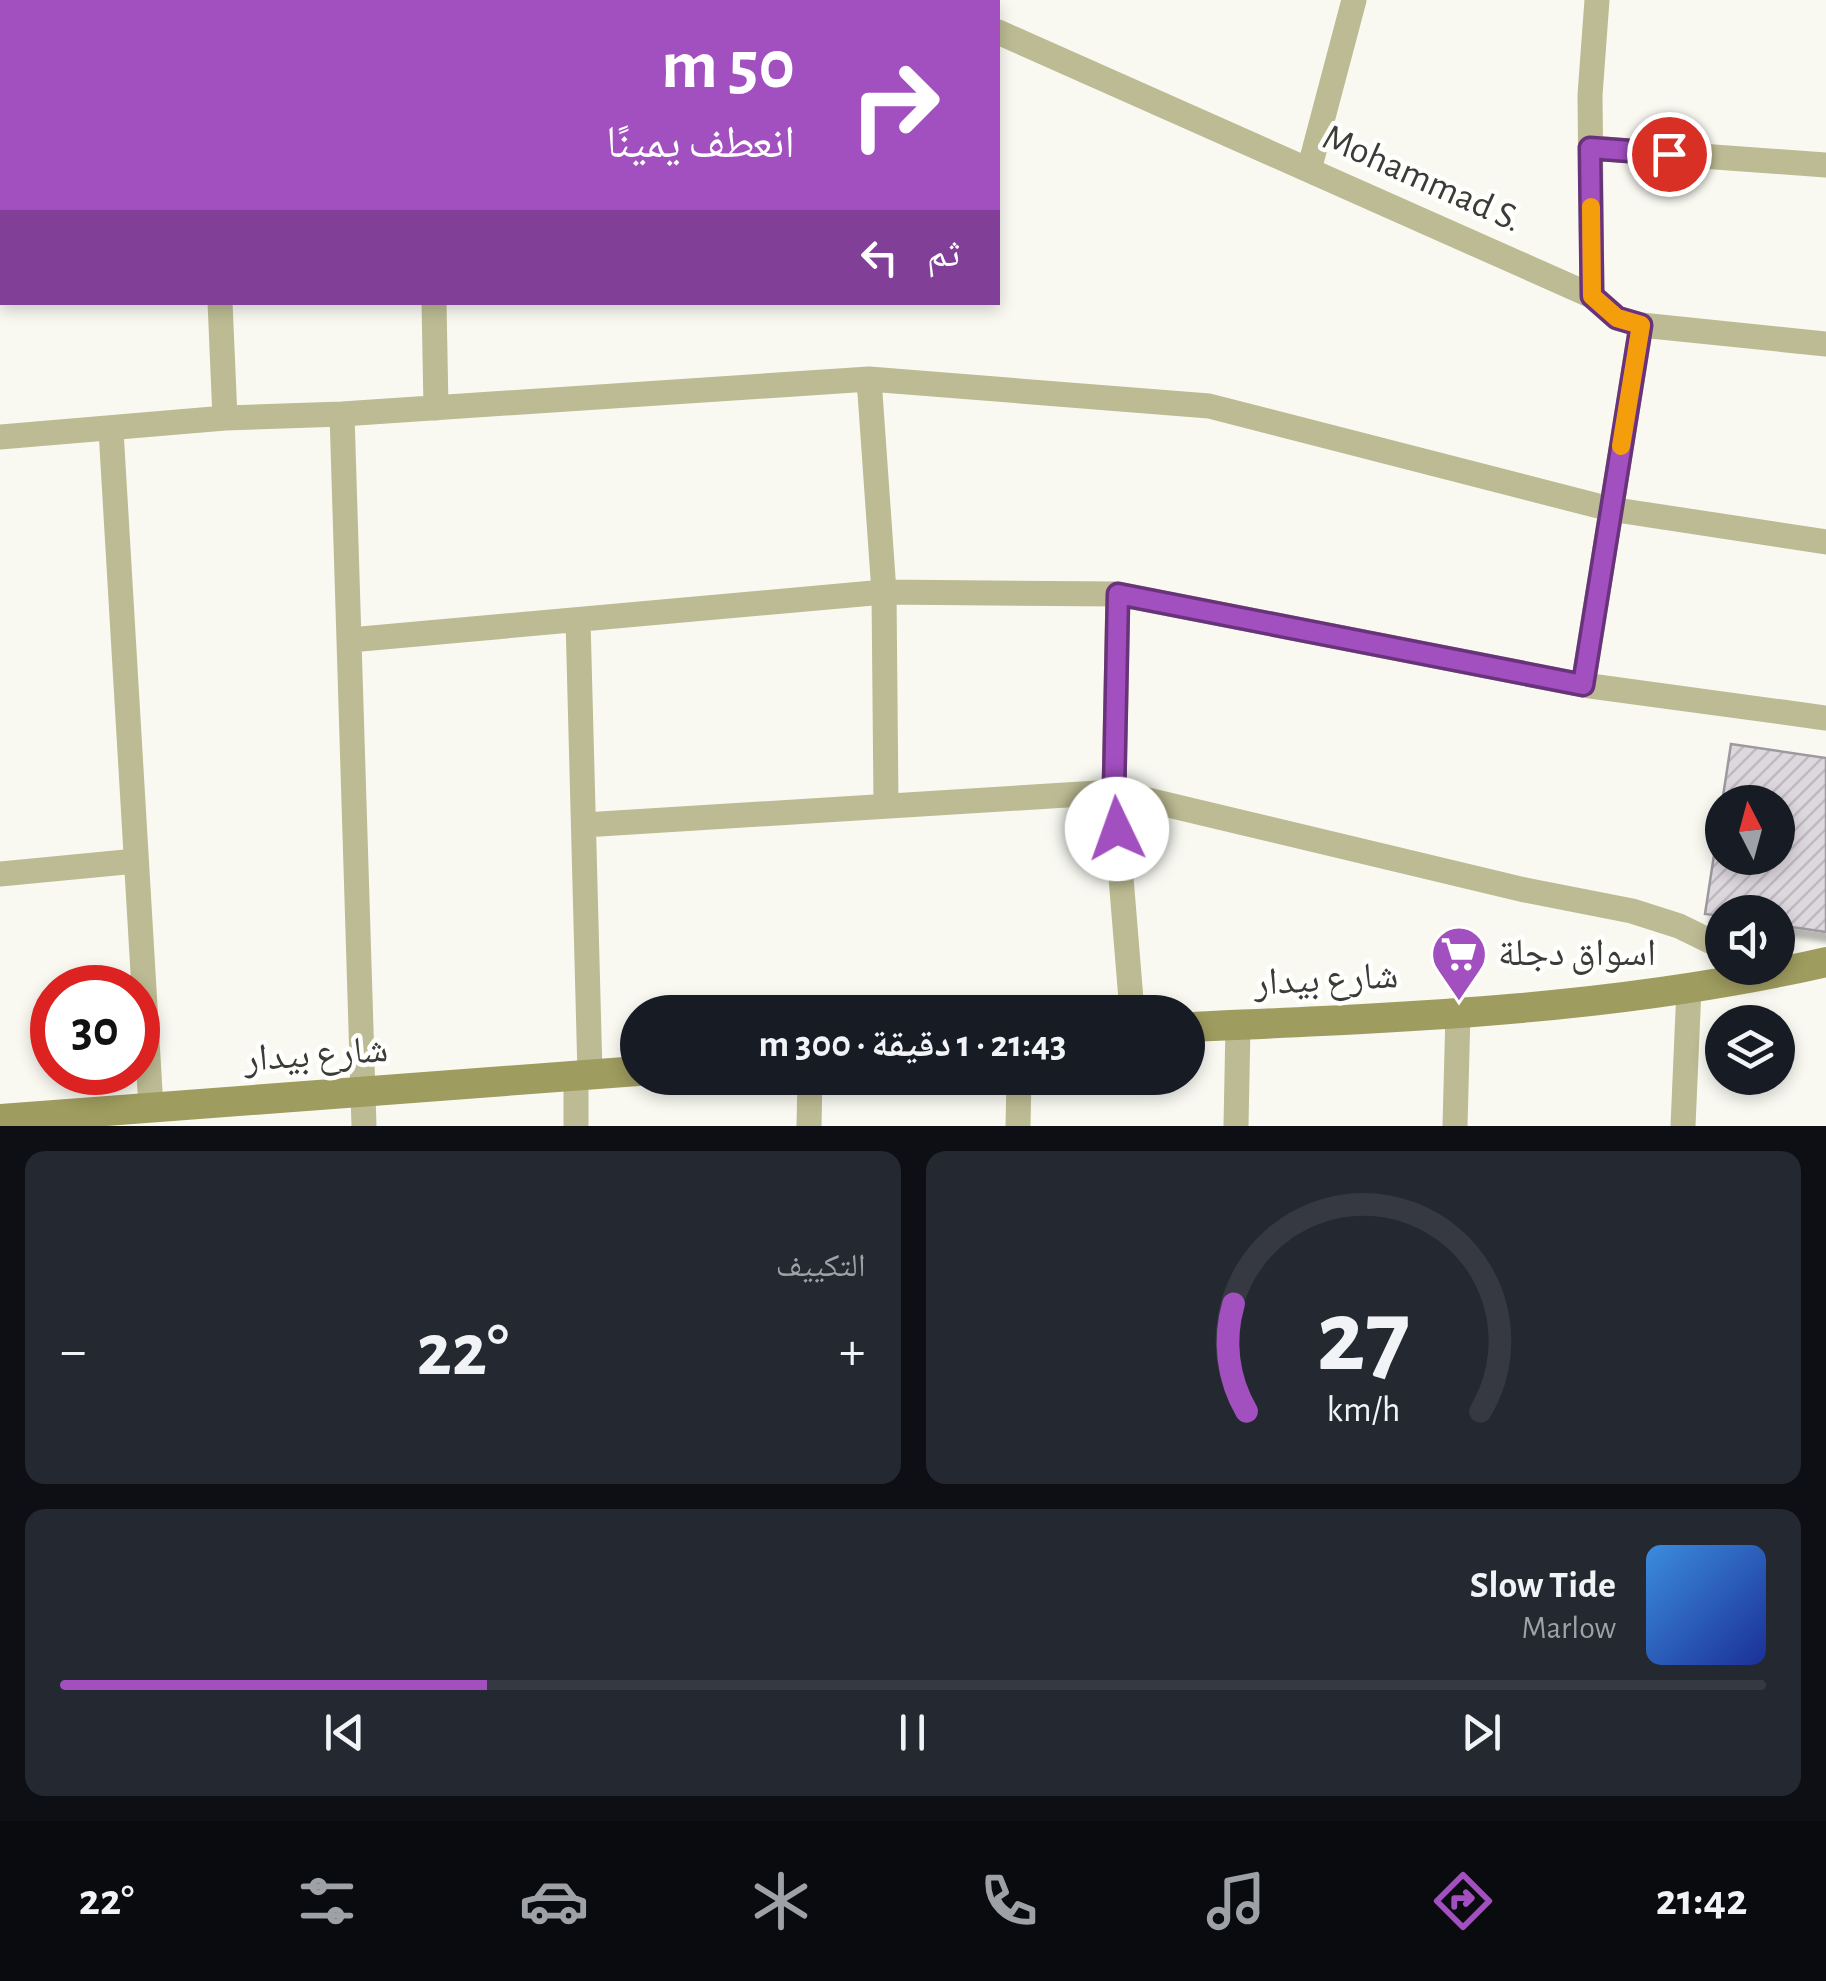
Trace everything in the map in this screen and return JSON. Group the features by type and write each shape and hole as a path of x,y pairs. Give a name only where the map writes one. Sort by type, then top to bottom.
{"main road":[{"name":"شارع بيدار","path":"1795,967 1826,962"},
{"name":"شارع بيدار","path":"1205,1027 1458,1013 1705,985"},
{"name":"شارع بيدار","path":"0,1119 620,1072"}],"street":[{"path":"1309,170 1354,0"},
{"path":"1592,296 1590,95 1597,0"},
{"name":"Mohammad S.","path":"1000,33 1592,296 1617,318 1641,325 1826,344"},
{"path":"1590,148 1826,166"},
{"path":"220,305 225,418"},
{"path":"434,305 436,408"},
{"path":"1583,685 1641,325"},
{"path":"869,379 884,592 886,805"},
{"path":"0,437 225,418 342,414 869,379 1209,406 1610,509 1826,542"},
{"path":"342,414 366,1092 364,1126"},
{"path":"110,430 151,1108"},
{"path":"350,640 884,592 1118,594 1583,685 1826,718"},
{"path":"1118,594 1114,792 1131,995"},
{"path":"576,1126 583,1075 584,825 578,620"},
{"path":"584,825 1114,792 1632,912 1705,939"},
{"path":"0,874 136,862"},
{"path":"1683,1126 1689,988"},
{"path":"1455,1126 1458,1013"},
{"path":"1236,1126 1238,1025"},
{"path":"809,1126 810,1095"},
{"path":"1018,1126 1019,1095"}],"building":[{"path":"1731,744 1826,758 1826,932 1795,927 1795,895 1708,895 1711,875 1795,875 1795,785 1725,785"}],"slow traffic":[{"path":"1591,207 1592,296 1617,318 1641,325 1621,446"}],"place":[{"name":"اسواق دجلة","path":"1459,1003"}],"route":[{"path":"1117,829 1114,792 1118,594 1583,685 1641,325 1617,318 1592,296 1590,148 1669,154"}]}
